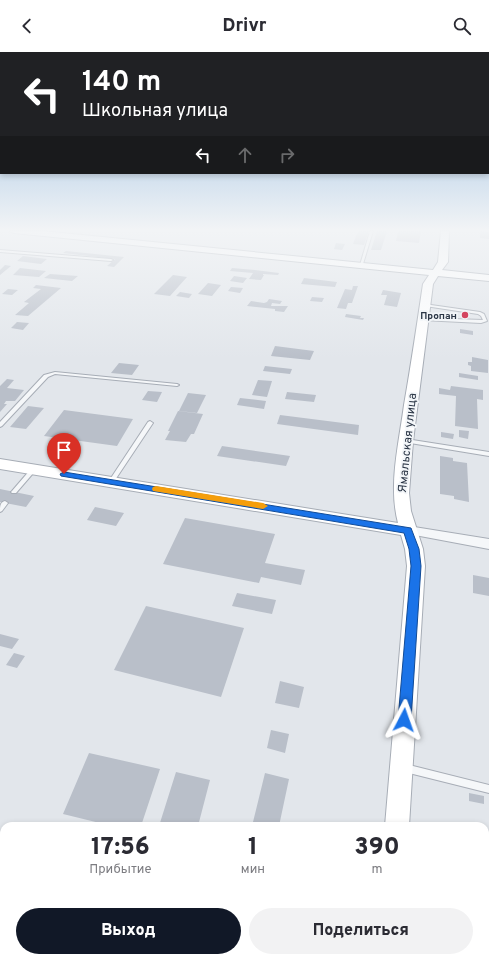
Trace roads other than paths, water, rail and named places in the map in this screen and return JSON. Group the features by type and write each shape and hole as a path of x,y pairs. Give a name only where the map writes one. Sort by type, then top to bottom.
{"street":[{"name":"Ямальская улица","path":"396,822 416,566 414,549 401,501 406,441 428,284 436,273"},
{"path":"441,273 489,278"},
{"path":"0,464 489,544"}],"lane":[{"path":"459,310 470,311 483,315 485,321 458,321 424,312 459,310"},
{"path":"458,321 459,310"},
{"path":"470,311 470,322"},
{"path":"0,425 46,376 55,373 177,385"},
{"path":"111,482 150,423"},
{"path":"406,441 489,454"},
{"path":"14,492 32,470"},
{"path":"0,510 6,503"},
{"path":"401,767 489,789"}],"place":[{"name":"Пропан","path":"465,315"}]}
